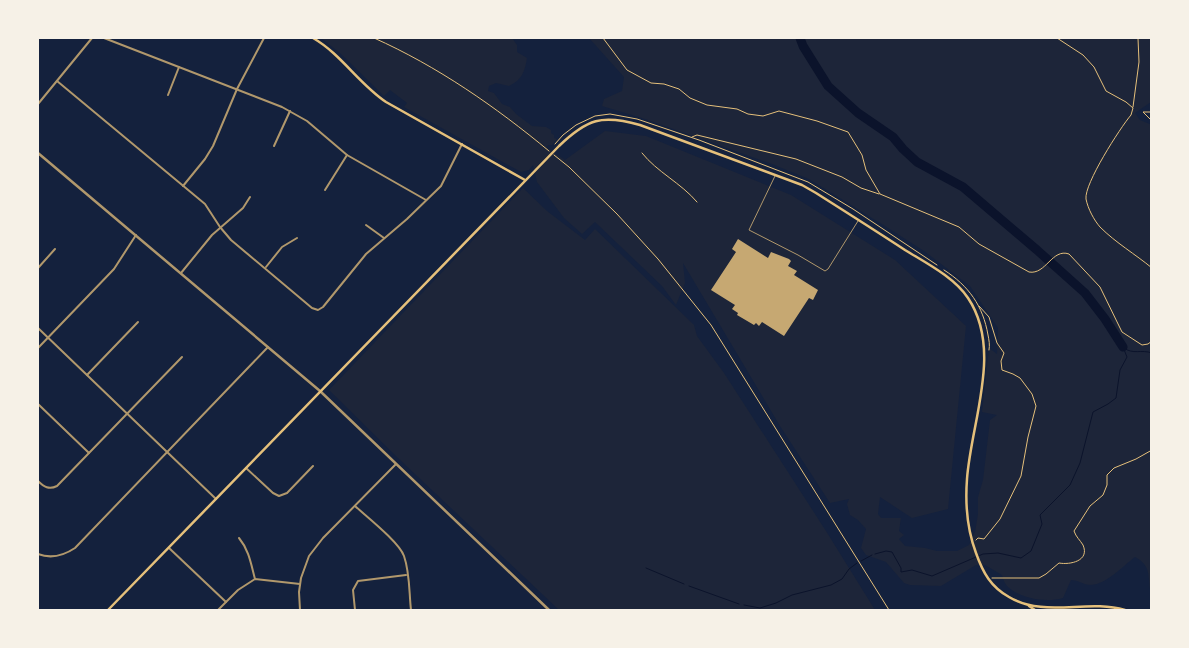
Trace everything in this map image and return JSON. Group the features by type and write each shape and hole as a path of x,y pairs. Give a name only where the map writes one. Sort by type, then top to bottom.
{"main road":[{"path":"313,38 328,48 378,97 525,180"},
{"path":"108,610 546,159 557,145 573,132 597,120 617,120 640,125 776,174 816,193 949,279 967,297 979,318 984,344 983,372 967,477 966,509 971,539 986,577 1005,594 1027,605 1042,608 1071,609 1099,606 1125,610"},
{"path":"1027,605 1035,610"}],"street":[{"path":"38,104 92,38"},
{"path":"104,38 238,88 290,111 307,121 347,155 426,200"},
{"path":"183,186 213,146 238,88 264,38"},
{"path":"168,95 179,66"},
{"path":"57,81 205,204 231,240 266,267 312,308 318,310 366,254 407,219 441,186 462,144"},
{"path":"274,146 290,111"},
{"path":"38,153 320,391 549,610"},
{"path":"325,190 347,155"},
{"path":"181,273 220,227 243,208 250,197"},
{"path":"366,225 384,238"},
{"path":"38,348 114,269 136,235"},
{"path":"266,267 282,247 298,238"},
{"path":"38,268 55,250"},
{"path":"88,375 138,322"},
{"path":"38,328 216,499"},
{"path":"38,554 54,557 68,553 75,548 268,347"},
{"path":"38,481 47,488 56,487 182,358"},
{"path":"38,404 89,453"},
{"path":"300,610 300,584 304,567 315,547 397,463"},
{"path":"246,468 273,493 279,496 287,492 313,466"},
{"path":"355,506 399,548 405,558 411,610"},
{"path":"239,538 248,552 255,579"},
{"path":"169,548 226,602"},
{"path":"355,610 353,590 358,581 407,575"},
{"path":"218,610 243,586 255,579 300,584"}],"lane":[{"path":"776,174 749,230 825,271 858,220"}],"path":[{"path":"374,38 411,56 444,76 498,111 537,141 596,193 658,258 718,336 889,610"},
{"path":"603,38 627,70 651,83 664,84 679,89 690,98 707,105 737,109 748,114 763,116 779,111 818,121 848,132 862,155 866,170 880,194"},
{"path":"1056,38 1083,54 1094,67 1106,90 1133,108"},
{"path":"1138,38 1139,62 1133,108 1097,169 1087,189 1086,199 1091,212 1100,226 1122,246 1152,268"},
{"path":"1152,112 1143,112 1152,121"},
{"path":"557,145 563,134 580,122 606,114 637,119 691,138 790,174 814,186 893,235 953,276 971,293 989,317 997,343 1004,353 1000,366 1004,372 1020,378 1032,394 1036,406 1021,476 1000,520 984,539 975,539 976,542"},
{"path":"691,138 697,134 796,159 842,177 860,188 880,194 959,226 979,244 1029,272 1036,273 1055,257 1062,253 1069,254 1100,287 1122,332 1142,345 1148,344 1152,340"},
{"path":"642,153 661,172 690,194 697,202"},
{"path":"979,306 987,330 990,346 988,350"},
{"path":"1001,376 1004,372"},
{"path":"989,574 992,578 1039,578 1059,563 1079,561 1084,551 1074,531 1090,506 1103,495 1107,485 1107,475 1114,468 1152,450"}],"shaded area":[{"path":"321,38 512,38 517,45 517,52 527,58 524,71 513,84 509,86 496,83 489,86 488,91 494,93 502,104 510,107 532,126 546,127 551,130 554,138 557,139 552,145 546,147 565,160 605,131 646,136 791,195 895,260 966,326 948,509 912,518 880,497 878,514 881,518 901,518 899,531 904,535 899,539 905,546 937,551 957,551 969,545 975,532 978,497 983,480 990,420 997,415 982,412 989,348 997,354 998,328 970,286 924,251 809,179 645,119 602,106 604,99 622,91 624,77 589,38 1151,38 1151,102 1135,113 1140,120 1152,125 1151,591 1146,566 1135,557 1109,578 1097,584 1088,585 1071,580 1063,598 1049,600 1034,599 1019,594 1007,586 1002,575 985,565 976,565 941,586 910,585 904,583 886,562 866,555 861,548 866,529 858,520 850,515 847,504 849,499 830,503 780,426 683,263 685,283 676,305 662,286 595,222 582,234 564,218 537,182 533,165 529,170 521,172 404,107 407,103 390,90 384,96 340,53"},
{"path":"523,188 547,211 585,240 595,229 694,325 697,336 724,373 875,610 559,610 329,390"}],"building":[{"path":"738,239 768,258 771,252 789,259 791,261 788,266 797,271 794,275 818,290 813,300 809,298 784,336 762,322 759,326 756,323 754,325 737,315 738,313 732,309 735,305 711,290 736,252 732,249"}],"waterway":[{"path":"800,38 828,86 858,113 893,137 917,162 963,187 1037,250 1085,293 1123,347"},
{"path":"875,554 886,551 892,552 901,568 901,572 912,570 932,576 983,554 998,553 1021,558 1031,551 1042,524 1040,515 1070,485 1080,463 1093,412 1116,398 1120,370 1127,357 1123,347"},
{"path":"1124,348 1131,351 1152,353"},
{"path":"861,561 872,555"},
{"path":"744,605 760,608 792,595 831,585 842,579 849,569 857,563"},
{"path":"646,568 684,584"},
{"path":"689,586 739,604"}]}
